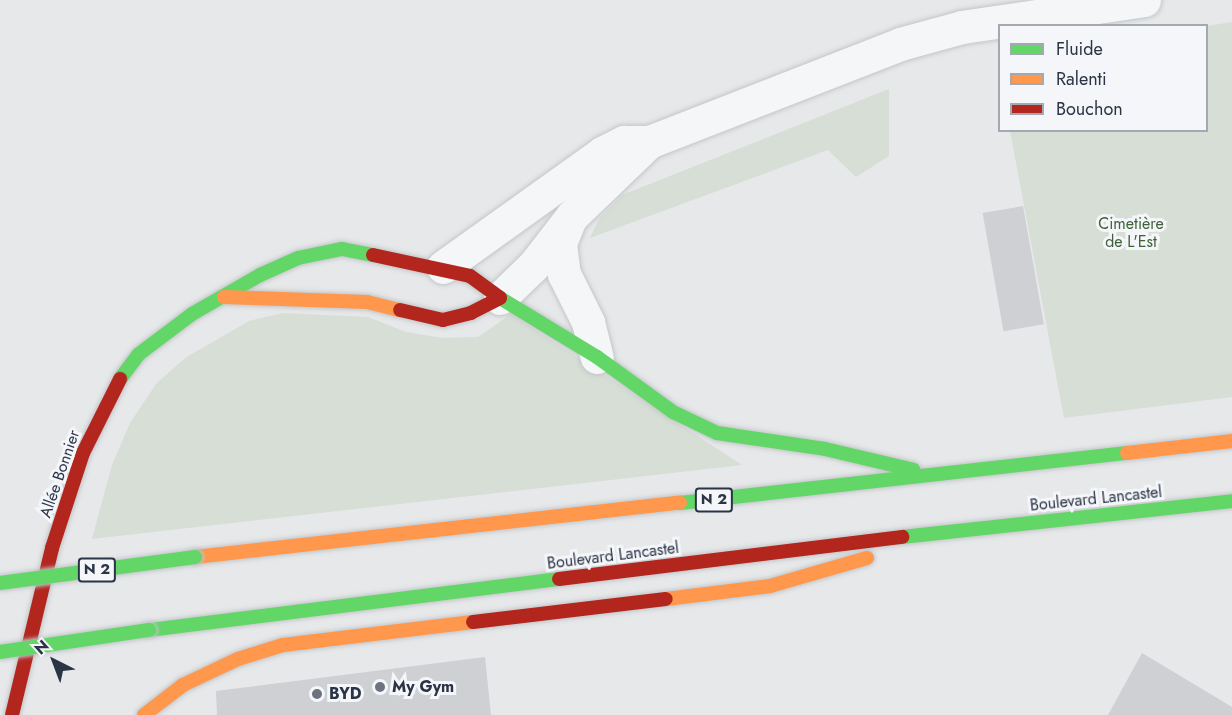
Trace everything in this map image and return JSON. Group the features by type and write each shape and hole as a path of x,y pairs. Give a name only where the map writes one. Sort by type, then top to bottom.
{"main road":[{"name":"Allée Bonnier","path":"12,715 52,548 99,413 139,354 170,328 298,258 342,249 443,267 470,276 500,298 597,357 673,412 717,434 825,449 936,475"},
{"path":"224,297 367,302 443,320 471,313 500,298"},
{"name":"N 2","path":"0,583 195,557 1232,441"},
{"name":"Boulevard Lancastel","path":"0,652 149,630 959,530 1232,501"},
{"path":"144,715 183,686 238,659 283,645 770,586 959,530"}],"street":[{"path":"443,267 602,153 624,142 649,142 900,44 962,27 1144,0"},
{"path":"500,298 534,265 572,216 649,142"},
{"path":"572,216 560,243 564,274 588,322 597,357"}],"green space":[{"name":"Cimetière de L'Est","path":"1232,22 1232,397 1064,418 1010,132 1208,132 1208,26"},
{"path":"889,89 889,156 856,177 828,150 590,238 599,219 622,195"},
{"path":"283,313 368,317 406,332 442,338 478,337 511,314 742,465 92,539 112,465 130,423 156,384 185,358 249,321"}],"building":[{"path":"1023,206 1044,324 1003,331 983,213"},
{"path":"1142,653 1232,707 1232,715 1108,715"},
{"path":"485,657 491,715 217,715 216,691"}],"traffic: fast":[{"path":"120,379 139,354 192,314 260,275 298,258 342,249 373,255"},
{"path":"500,298 597,357 673,412 717,433 825,449 914,470"},
{"path":"680,503 1127,453"},
{"path":"902,537 1232,501"},
{"path":"0,583 195,557"},
{"path":"149,630 559,579"},
{"path":"0,652 149,630"}],"traffic: slow":[{"path":"224,297 367,302 400,310"},
{"path":"1127,453 1232,441"},
{"path":"195,557 680,503"},
{"path":"666,599 770,586 867,558"},
{"path":"144,715 183,685 238,659 283,645 473,622"}],"traffic: jam":[{"path":"373,255 470,276 500,298 471,313 443,320 400,310"},
{"path":"12,715 52,548 83,453 120,379"},
{"path":"559,579 902,537"},
{"path":"473,622 666,599"}],"place":[{"name":"My Gym","path":"380,687"},
{"name":"BYD","path":"317,694"}]}
